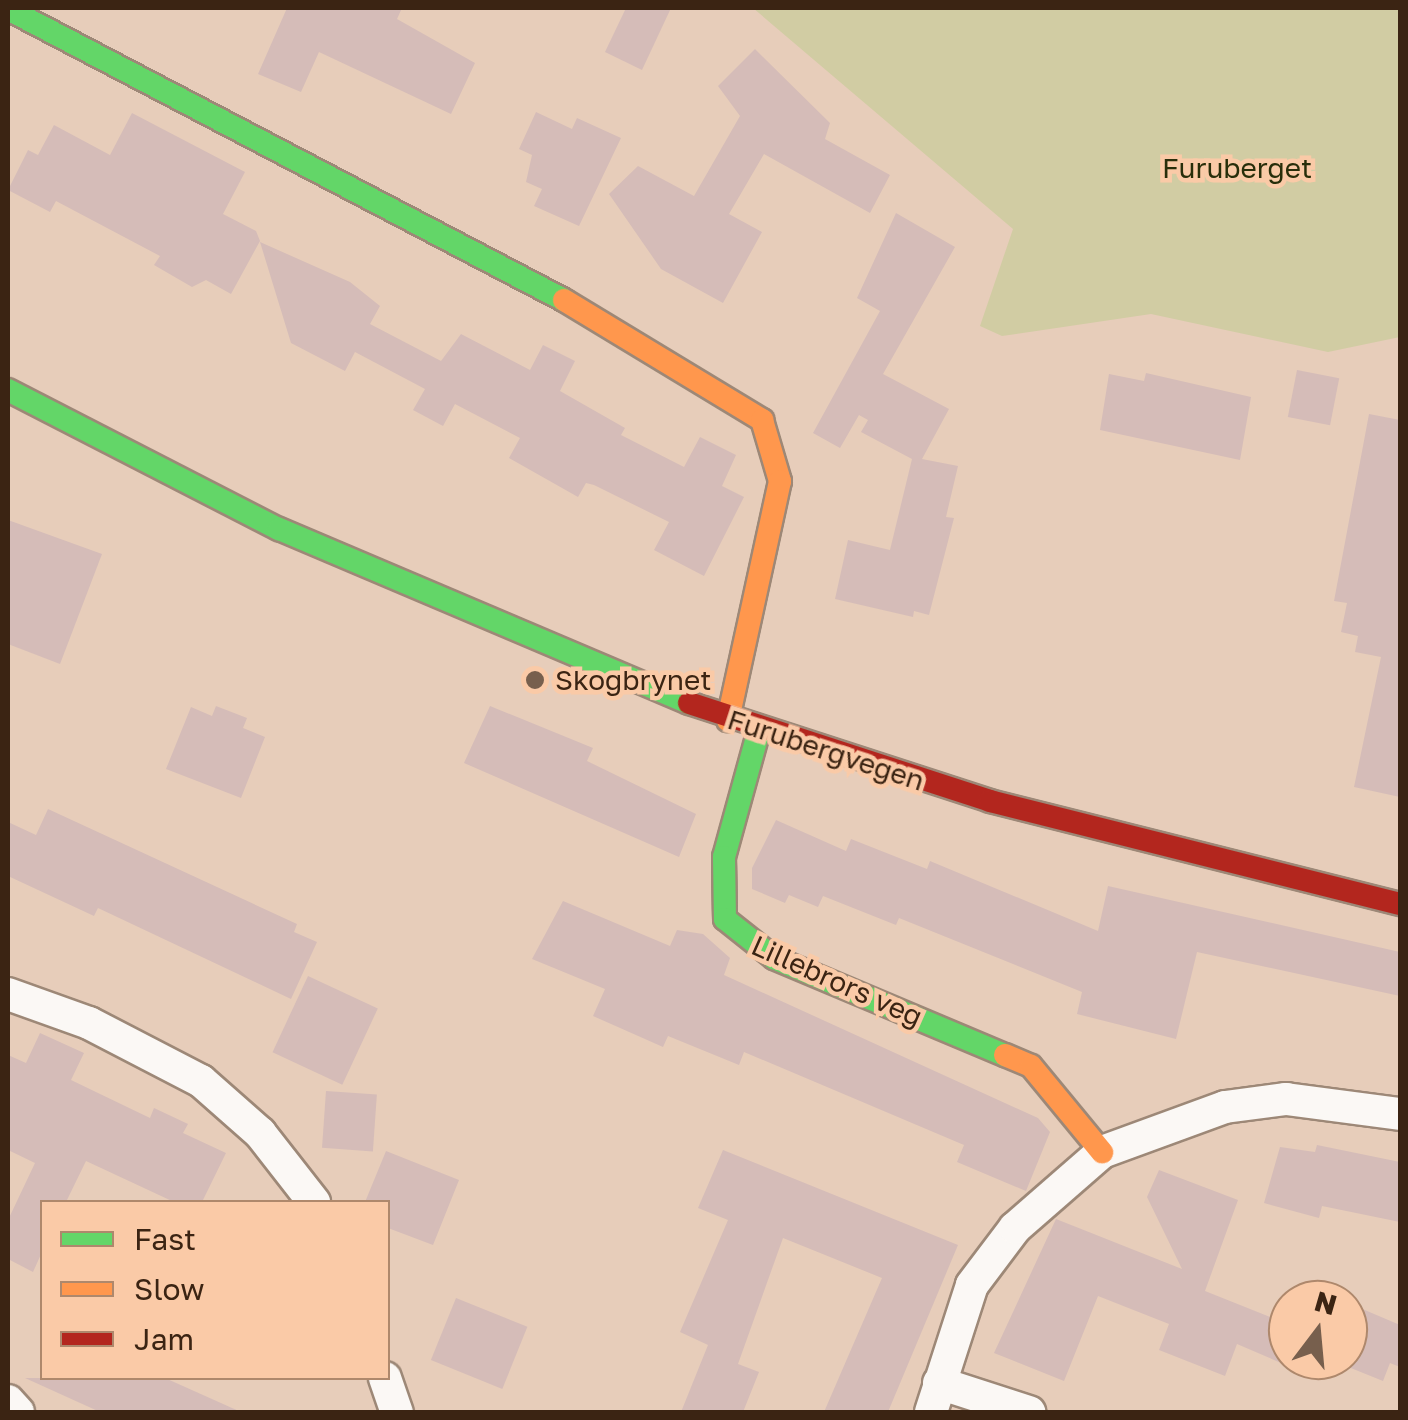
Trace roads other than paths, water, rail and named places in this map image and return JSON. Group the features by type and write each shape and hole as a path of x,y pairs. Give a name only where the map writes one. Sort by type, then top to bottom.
{"street":[{"path":"8,8 561,298 762,420 780,480 728,720"},
{"name":"Furubergvegen","path":"8,390 279,529 728,720 990,801 1400,904"},
{"name":"Lillebrors veg","path":"759,730 724,857 725,919 774,958 1031,1066 1102,1152"},
{"path":"8,994 90,1022 201,1081 260,1133 312,1200"},
{"path":"1029,1412 935,1398 972,1286 1015,1228 1102,1152 1224,1107 1286,1099 1400,1114"},
{"path":"387,1380 397,1412"},
{"path":"8,1401 18,1412"}],"place":[{"name":"Skogbrynet","path":"535,680"}],"park label":[{"name":"Furuberget","path":"1237,168"}]}
